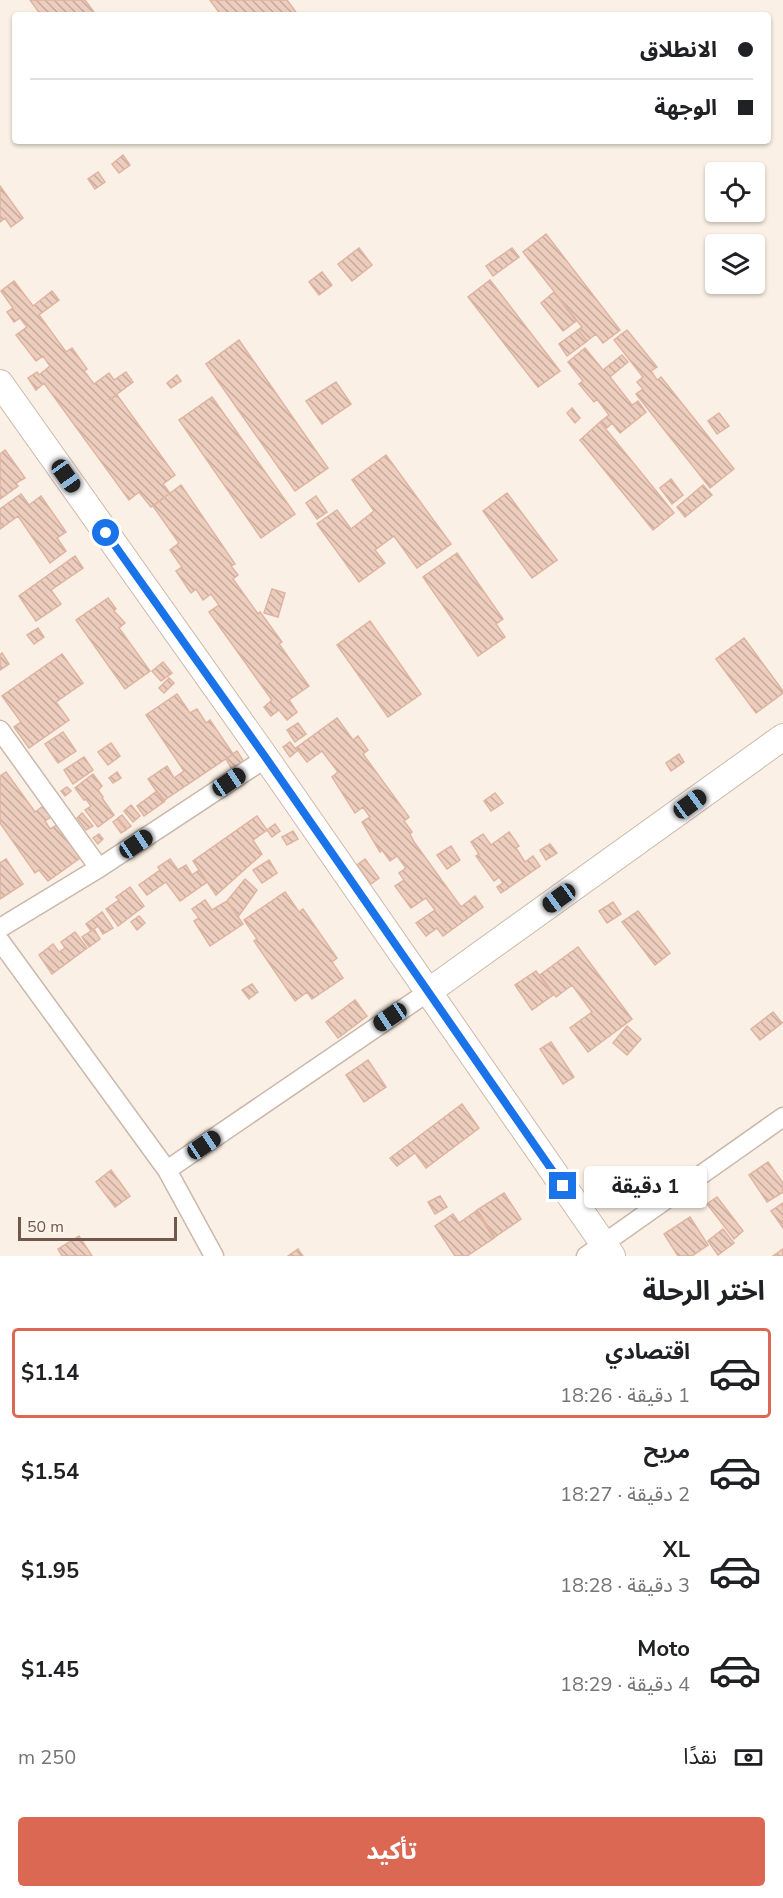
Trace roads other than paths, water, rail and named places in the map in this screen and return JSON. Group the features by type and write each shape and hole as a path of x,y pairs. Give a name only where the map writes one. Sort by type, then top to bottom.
{"street":[{"path":"0,383 266,758 428,992 601,1252 780,1126"},
{"path":"0,730 99,868"},
{"path":"166,1170 428,992 783,737"},
{"path":"0,928 99,868 266,758"},
{"path":"0,941 166,1170 214,1256"}]}
